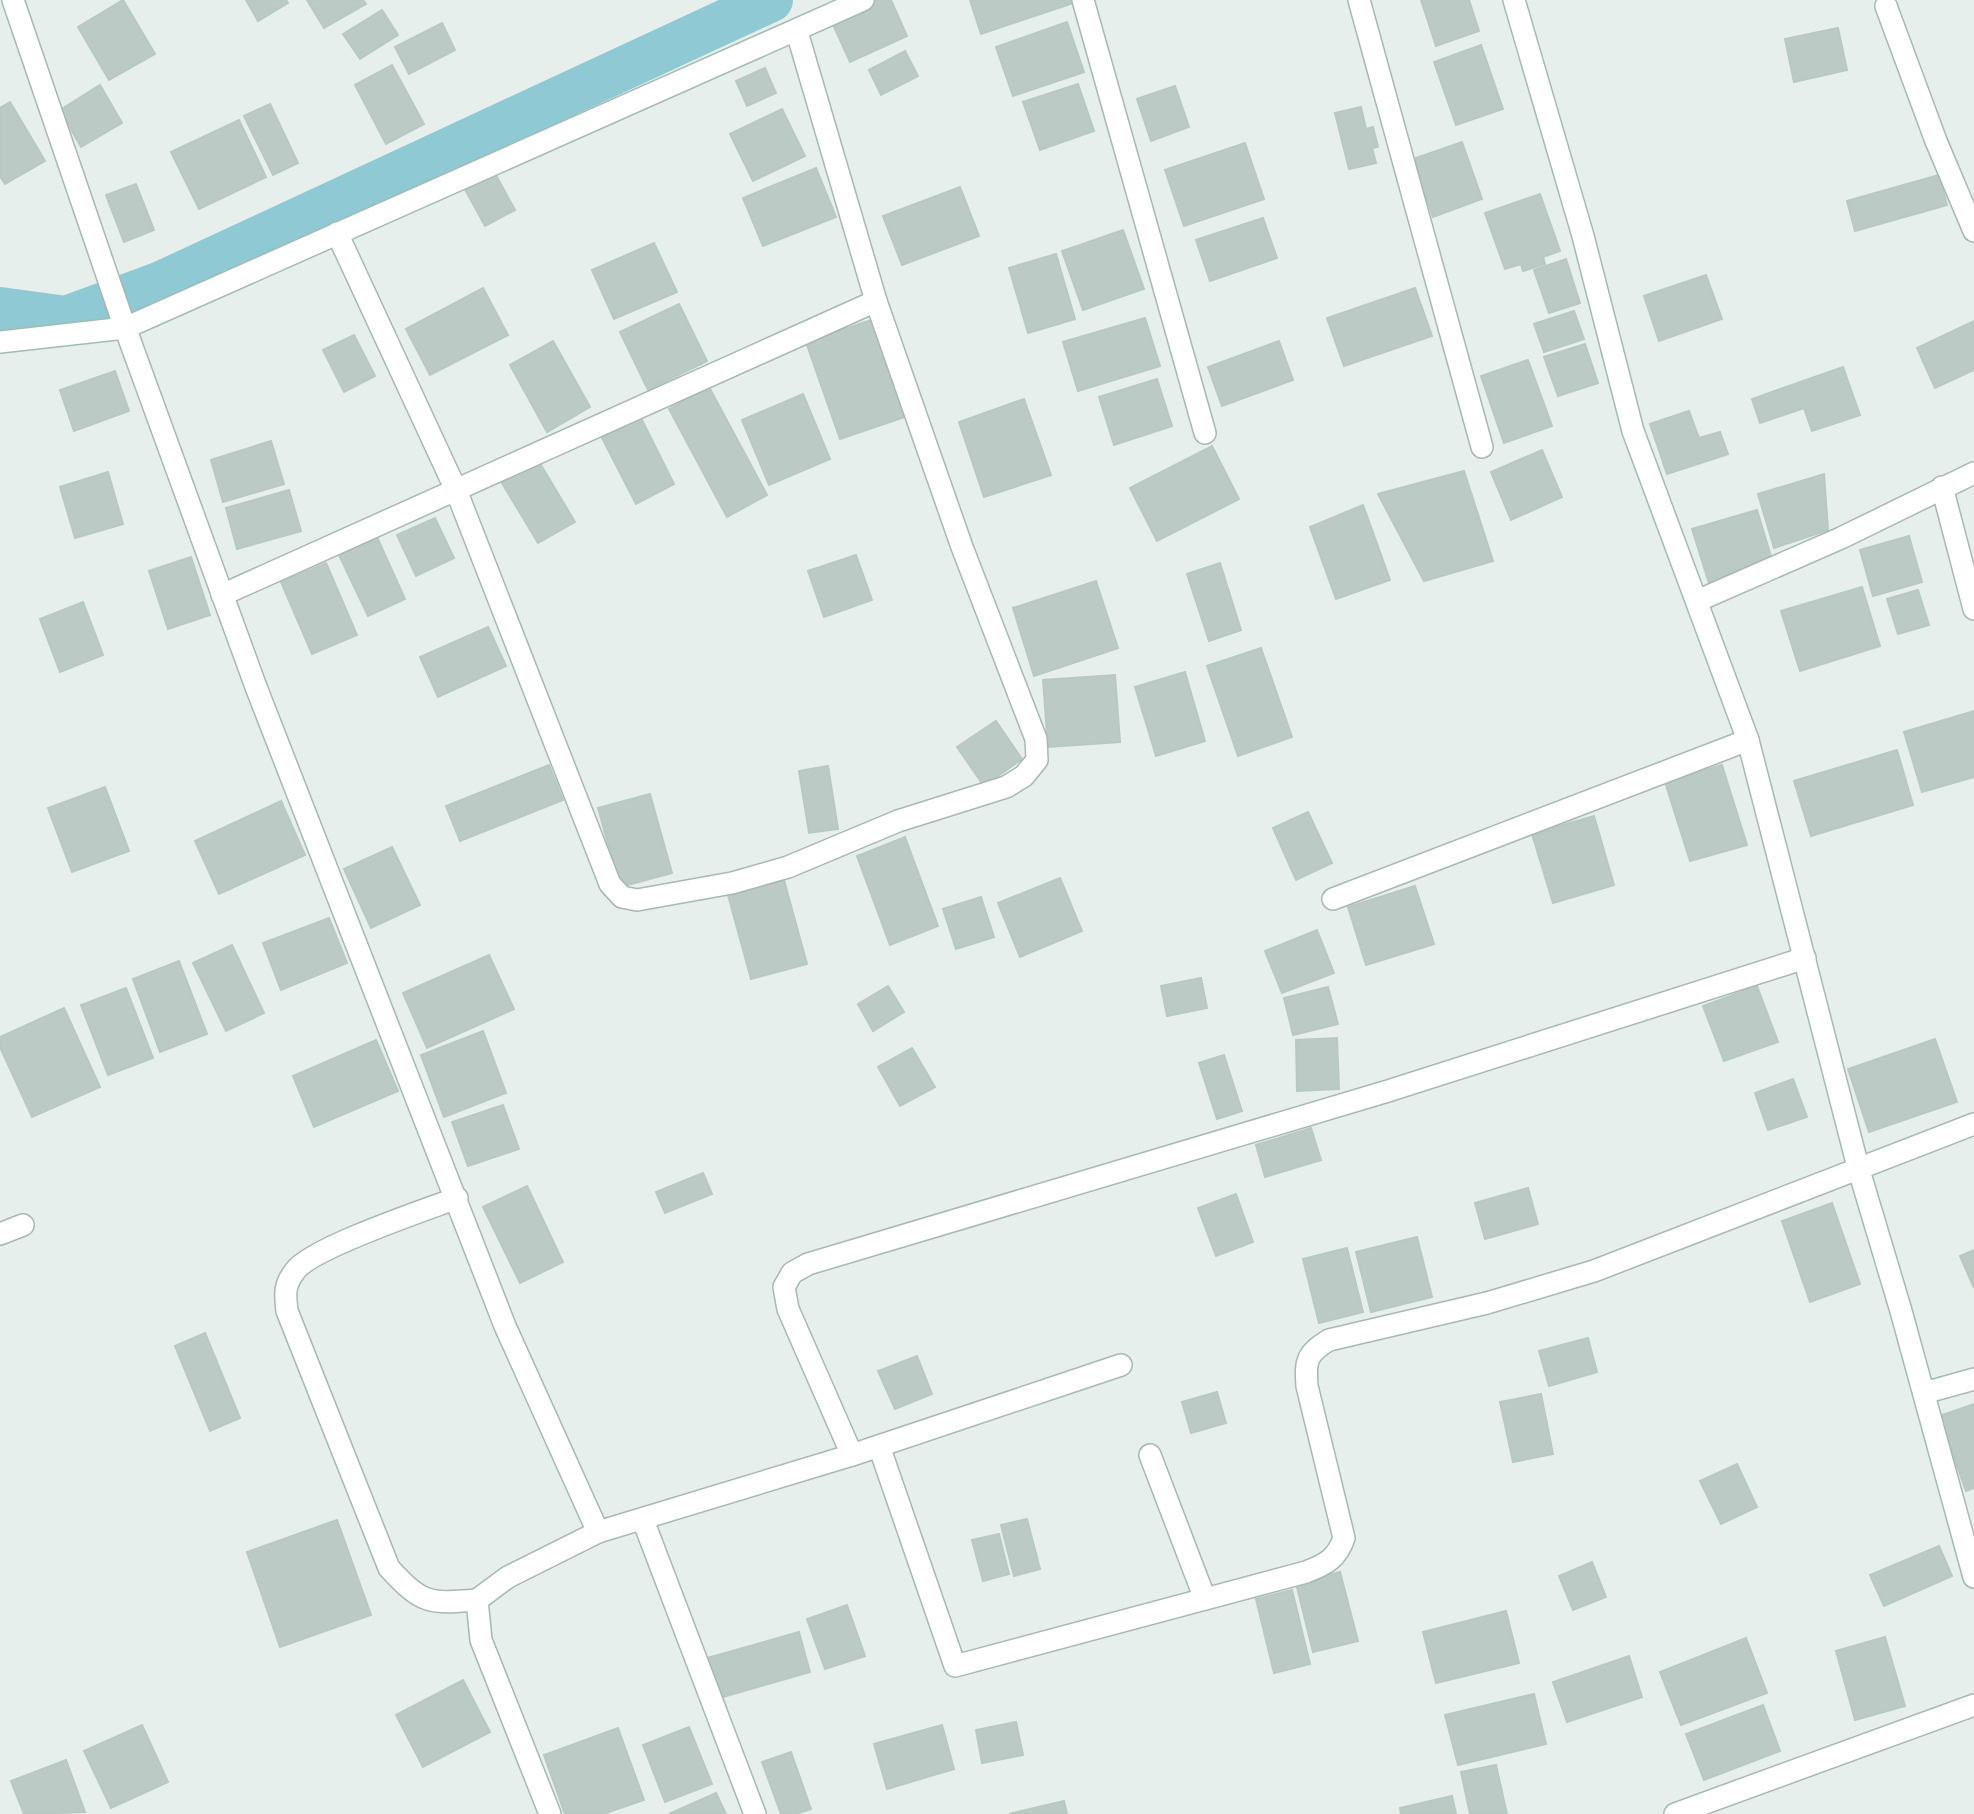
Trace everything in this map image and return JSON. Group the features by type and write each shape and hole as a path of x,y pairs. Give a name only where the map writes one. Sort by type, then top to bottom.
{"street":[{"path":"0,342 124,324 797,32 863,0"},
{"path":"1083,0 1205,433"},
{"path":"1359,0 1482,447"},
{"path":"1514,0 1583,236 1633,431 1748,740 1858,1167 1974,1577"},
{"path":"9,4 222,595 505,1326 598,1532"},
{"path":"1886,6 1936,141 1974,231"},
{"path":"337,233 456,490 610,884 622,897 637,900 732,883 766,874 898,821 1006,787 1024,776 1037,760 1036,739 962,547 876,301 797,32"},
{"path":"222,595 876,301"},
{"path":"1697,601 1841,538 1974,472"},
{"path":"1942,487 1974,609"},
{"path":"1334,899 1748,740"},
{"path":"852,1455 788,1308 784,1287 792,1273 808,1264 1388,1091 1805,958"},
{"path":"879,1446 955,1666 1306,1572 1325,1565 1338,1554 1344,1538 1307,1385 1306,1367 1313,1350 1329,1340 1487,1303 1594,1271 1974,1124"},
{"path":"457,1198 321,1253 296,1268 284,1290 287,1311 389,1568 412,1594 438,1604 477,1600 508,1577 598,1532 852,1455 1121,1365"},
{"path":"0,1234 23,1225"},
{"path":"1924,1393 1974,1379"},
{"path":"1150,1455 1205,1599"},
{"path":"643,1520 755,1814"},
{"path":"477,1600 481,1640 550,1814"},
{"path":"1675,1814 1974,1704"}],"building":[{"path":"123,0 155,54 109,80 78,27"},
{"path":"246,0 286,0 288,3 258,21"},
{"path":"307,0 363,0 366,4 324,28"},
{"path":"870,0 891,0 907,36 850,62 830,18"},
{"path":"970,0 1072,0 1073,3 981,34"},
{"path":"1421,0 1469,0 1479,31 1436,46"},
{"path":"382,10 398,35 360,59 343,34"},
{"path":"1067,22 1084,72 1013,96 996,47"},
{"path":"442,23 455,50 409,74 395,47"},
{"path":"1838,28 1847,70 1794,82 1785,39"},
{"path":"1481,45 1503,109 1456,125 1434,62"},
{"path":"905,51 918,76 881,95 869,70"},
{"path":"392,65 424,124 386,144 355,85"},
{"path":"765,68 776,93 747,106 736,81"},
{"path":"1078,84 1094,131 1040,150 1023,102"},
{"path":"100,85 122,123 81,147 60,110"},
{"path":"1175,86 1189,127 1151,141 1137,99"},
{"path":"10,102 45,161 5,184 0,176 0,108"},
{"path":"270,104 298,163 273,175 244,116"},
{"path":"1361,107 1366,129 1373,127 1378,147 1372,148 1376,163 1349,169 1335,113"},
{"path":"782,109 805,156 753,181 730,134"},
{"path":"239,120 266,177 199,209 171,152"},
{"path":"1462,142 1482,199 1433,217 1413,159"},
{"path":"1245,143 1264,199 1184,226 1165,170"},
{"path":"492,168 515,210 485,226 462,184"},
{"path":"816,168 836,217 763,246 743,198"},
{"path":"1939,175 1947,205 1855,231 1847,201"},
{"path":"136,184 154,230 124,242 106,195"},
{"path":"960,187 979,236 902,265 883,216"},
{"path":"1540,194 1560,251 1543,257 1545,264 1523,271 1521,264 1505,269 1485,213"},
{"path":"1263,218 1277,258 1210,281 1196,240"},
{"path":"1123,230 1144,289 1083,310 1062,251"},
{"path":"654,243 677,292 614,319 592,270"},
{"path":"1056,254 1075,319 1028,333 1009,268"},
{"path":"1566,259 1580,303 1549,313 1534,270"},
{"path":"1706,275 1722,319 1659,341 1644,296"},
{"path":"483,288 508,335 430,375 406,329"},
{"path":"1415,288 1432,336 1344,366 1327,318"},
{"path":"679,304 707,361 648,390 620,332"},
{"path":"1574,311 1584,339 1544,352 1534,324"},
{"path":"1145,318 1160,366 1078,391 1063,342"},
{"path":"874,319 908,416 840,439 806,342"},
{"path":"1974,321 1974,370 1935,388 1917,348"},
{"path":"354,335 375,376 344,392 323,350"},
{"path":"553,341 590,407 547,432 510,365"},
{"path":"1279,341 1293,380 1222,406 1208,367"},
{"path":"1585,344 1598,383 1558,396 1544,357"},
{"path":"1528,360 1552,426 1504,443 1481,376"},
{"path":"1843,367 1860,415 1812,431 1804,408 1760,423 1752,399"},
{"path":"115,371 129,411 74,431 60,390"},
{"path":"1157,379 1172,426 1114,445 1099,397"},
{"path":"709,387 767,495 727,517 669,409"},
{"path":"803,394 830,459 769,485 742,420"},
{"path":"1024,399 1051,475 984,497 959,422"},
{"path":"1689,411 1699,438 1720,432 1728,454 1667,474 1650,424"},
{"path":"640,416 674,484 636,504 601,436"},
{"path":"271,441 284,484 223,502 211,460"},
{"path":"1212,446 1239,499 1157,541 1130,488"},
{"path":"1542,450 1562,497 1511,520 1491,472"},
{"path":"538,460 575,522 538,543 502,483"},
{"path":"1464,471 1493,561 1424,581 1378,494"},
{"path":"108,472 123,524 75,538 60,487"},
{"path":"1824,474 1828,530 1774,548 1758,494"},
{"path":"289,490 301,531 237,549 226,508"},
{"path":"1363,505 1390,580 1336,599 1310,527"},
{"path":"1757,510 1773,563 1709,583 1692,529"},
{"path":"435,518 454,558 416,576 397,535"},
{"path":"1909,536 1922,582 1873,596 1860,550"},
{"path":"377,537 405,599 368,616 339,555"},
{"path":"856,555 872,600 824,617 808,571"},
{"path":"191,557 210,615 168,629 149,571"},
{"path":"326,563 357,635 312,654 281,582"},
{"path":"1220,563 1241,630 1209,641 1187,574"},
{"path":"1096,581 1118,648 1034,676 1013,608"},
{"path":"1862,587 1880,646 1800,671 1781,611"},
{"path":"1918,590 1929,625 1898,634 1887,599"},
{"path":"83,602 103,655 60,672 40,619"},
{"path":"488,627 506,666 438,697 420,657"},
{"path":"1261,648 1292,737 1238,756 1207,666"},
{"path":"1185,672 1205,741 1156,756 1135,687"},
{"path":"1115,675 1120,742 1048,747 1043,680"},
{"path":"1974,711 1974,777 1922,792 1904,732"},
{"path":"996,721 1022,759 984,786 957,747"},
{"path":"1897,750 1913,805 1811,836 1794,781"},
{"path":"549,765 563,800 460,841 446,806"},
{"path":"1722,765 1747,845 1690,861 1665,782"},
{"path":"828,766 838,829 809,833 799,771"},
{"path":"105,787 129,851 72,872 48,808"},
{"path":"650,794 672,873 620,887 598,808"},
{"path":"281,801 305,855 219,894 195,841"},
{"path":"1308,812 1332,863 1296,880 1273,828"},
{"path":"1594,816 1614,885 1553,903 1532,834"},
{"path":"905,837 938,926 890,945 857,856"},
{"path":"392,847 420,905 371,928 344,869"},
{"path":"1060,878 1082,931 1020,957 998,903"},
{"path":"784,880 807,964 751,979 728,895"},
{"path":"1415,886 1434,944 1366,965 1348,907"},
{"path":"981,897 994,937 956,949 943,909"},
{"path":"329,918 347,963 281,990 263,943"},
{"path":"1317,930 1334,973 1282,993 1265,951"},
{"path":"232,945 264,1013 226,1031 193,963"},
{"path":"489,955 514,1009 427,1048 403,993"},
{"path":"179,961 207,1034 160,1052 133,979"},
{"path":"1201,978 1207,1008 1167,1016 1161,986"},
{"path":"888,986 904,1012 873,1031 858,1004"},
{"path":"1757,986 1778,1042 1724,1061 1703,1006"},
{"path":"1328,987 1338,1024 1293,1035 1284,998"},
{"path":"126,988 153,1058 108,1075 81,1005"},
{"path":"64,1008 100,1087 32,1117 0,1047 0,1037"},
{"path":"483,1031 506,1093 444,1117 421,1055"},
{"path":"1337,1038 1339,1089 1297,1091 1296,1040"},
{"path":"1935,1039 1957,1102 1869,1132 1848,1069"},
{"path":"376,1040 398,1091 314,1127 293,1076"},
{"path":"912,1048 935,1087 900,1106 878,1067"},
{"path":"1224,1055 1242,1111 1217,1119 1199,1063"},
{"path":"1793,1079 1807,1117 1768,1130 1755,1093"},
{"path":"503,1105 519,1149 468,1166 452,1122"},
{"path":"1311,1128 1321,1160 1265,1177 1256,1145"},
{"path":"703,1173 712,1194 665,1213 656,1192"},
{"path":"527,1186 563,1262 520,1283 483,1207"},
{"path":"1528,1188 1538,1224 1485,1239 1475,1203"},
{"path":"1236,1194 1253,1242 1216,1256 1198,1208"},
{"path":"1832,1203 1860,1284 1810,1302 1782,1221"},
{"path":"1417,1237 1432,1297 1371,1312 1356,1252"},
{"path":"1347,1248 1363,1312 1319,1323 1303,1259"},
{"path":"1974,1250 1974,1288 1960,1256"},
{"path":"205,1333 240,1418 210,1431 175,1346"},
{"path":"1588,1338 1597,1372 1549,1386 1539,1351"},
{"path":"917,1356 932,1394 895,1409 878,1371"},
{"path":"1217,1392 1226,1423 1191,1433 1182,1402"},
{"path":"1541,1394 1553,1454 1513,1462 1500,1402"},
{"path":"1974,1404 1974,1488 1966,1491 1939,1416"},
{"path":"1737,1464 1757,1507 1721,1524 1700,1481"},
{"path":"1027,1519 1040,1569 1014,1576 1001,1525"},
{"path":"337,1520 371,1615 280,1647 247,1552"},
{"path":"999,1534 1009,1574 983,1581 972,1540"},
{"path":"1939,1546 1952,1576 1884,1606 1870,1575"},
{"path":"1592,1562 1606,1597 1573,1610 1559,1576"},
{"path":"1340,1572 1358,1641 1313,1652 1296,1583"},
{"path":"1292,1590 1310,1664 1274,1673 1256,1599"},
{"path":"847,1605 865,1656 825,1669 807,1619"},
{"path":"1506,1611 1519,1663 1436,1683 1423,1632"},
{"path":"799,1632 810,1672 716,1699 704,1659"},
{"path":"1885,1637 1905,1706 1855,1720 1836,1651"},
{"path":"1746,1638 1767,1693 1681,1725 1660,1672"},
{"path":"1629,1656 1642,1697 1567,1722 1553,1682"},
{"path":"463,1680 490,1732 423,1767 396,1715"},
{"path":"1534,1694 1546,1744 1458,1765 1445,1715"},
{"path":"1763,1705 1780,1751 1704,1780 1686,1734"},
{"path":"1016,1722 1023,1755 982,1763 976,1730"},
{"path":"142,1725 168,1782 111,1808 84,1751"},
{"path":"942,1725 954,1769 887,1789 874,1744"},
{"path":"689,1727 712,1784 665,1802 643,1745"},
{"path":"618,1728 644,1800 603,1814 565,1814 544,1755"},
{"path":"791,1752 811,1809 795,1814 781,1814 762,1762"},
{"path":"66,1760 85,1812 24,1814 11,1781"},
{"path":"1496,1765 1507,1814 1470,1814 1461,1772"},
{"path":"716,1793 726,1814 669,1814"},
{"path":"1452,1796 1456,1814 1401,1814 1400,1808"},
{"path":"1064,1801 1067,1814 1009,1814"}],"waterway":[{"path":"0,309 66,318 159,284 771,0"}]}
